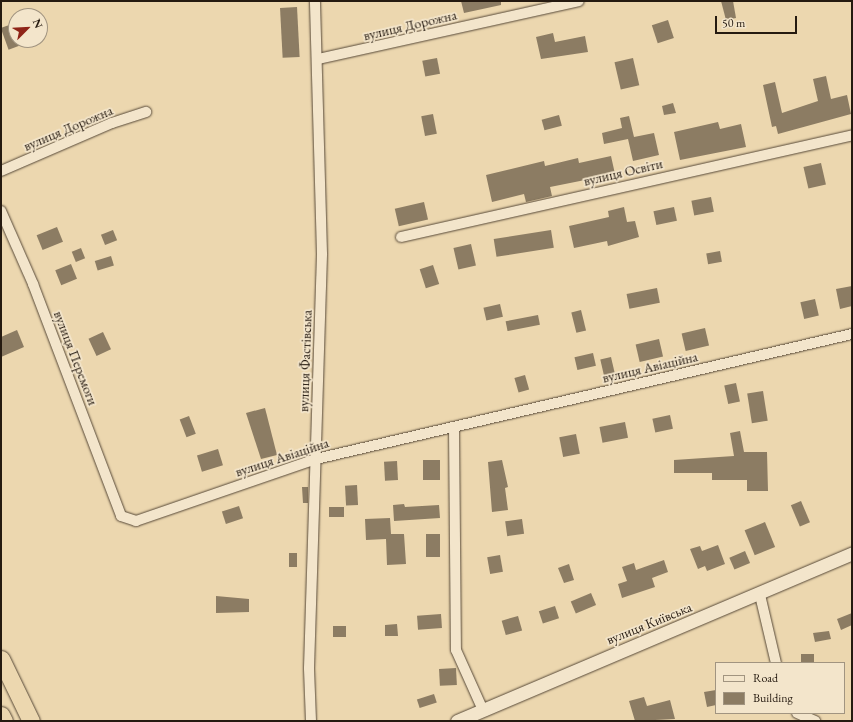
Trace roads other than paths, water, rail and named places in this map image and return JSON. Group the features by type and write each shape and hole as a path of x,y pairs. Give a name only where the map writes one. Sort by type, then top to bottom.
{"highway":[{"path":"1,659 31,721"},
{"path":"1,715 4,721"}],"street":[{"name":"вулиця Фастівська","path":"311,721 309,668 322,254 318,59 315,1"},
{"name":"вулиця Дорожна","path":"318,59 579,1"},
{"name":"вулиця Дорожна","path":"1,171 112,123 146,112"},
{"name":"вулиця Освіти","path":"401,237 852,135"},
{"name":"вулиця Перемоги","path":"1,211 33,284 121,516"},
{"name":"вулиця Авіаційна","path":"121,516 136,520 316,459 852,334"},
{"path":"454,428 456,650 483,710"},
{"name":"вулиця Київська","path":"457,721 760,595 852,553"},
{"path":"760,595 776,662"},
{"path":"799,714 815,721"}]}
